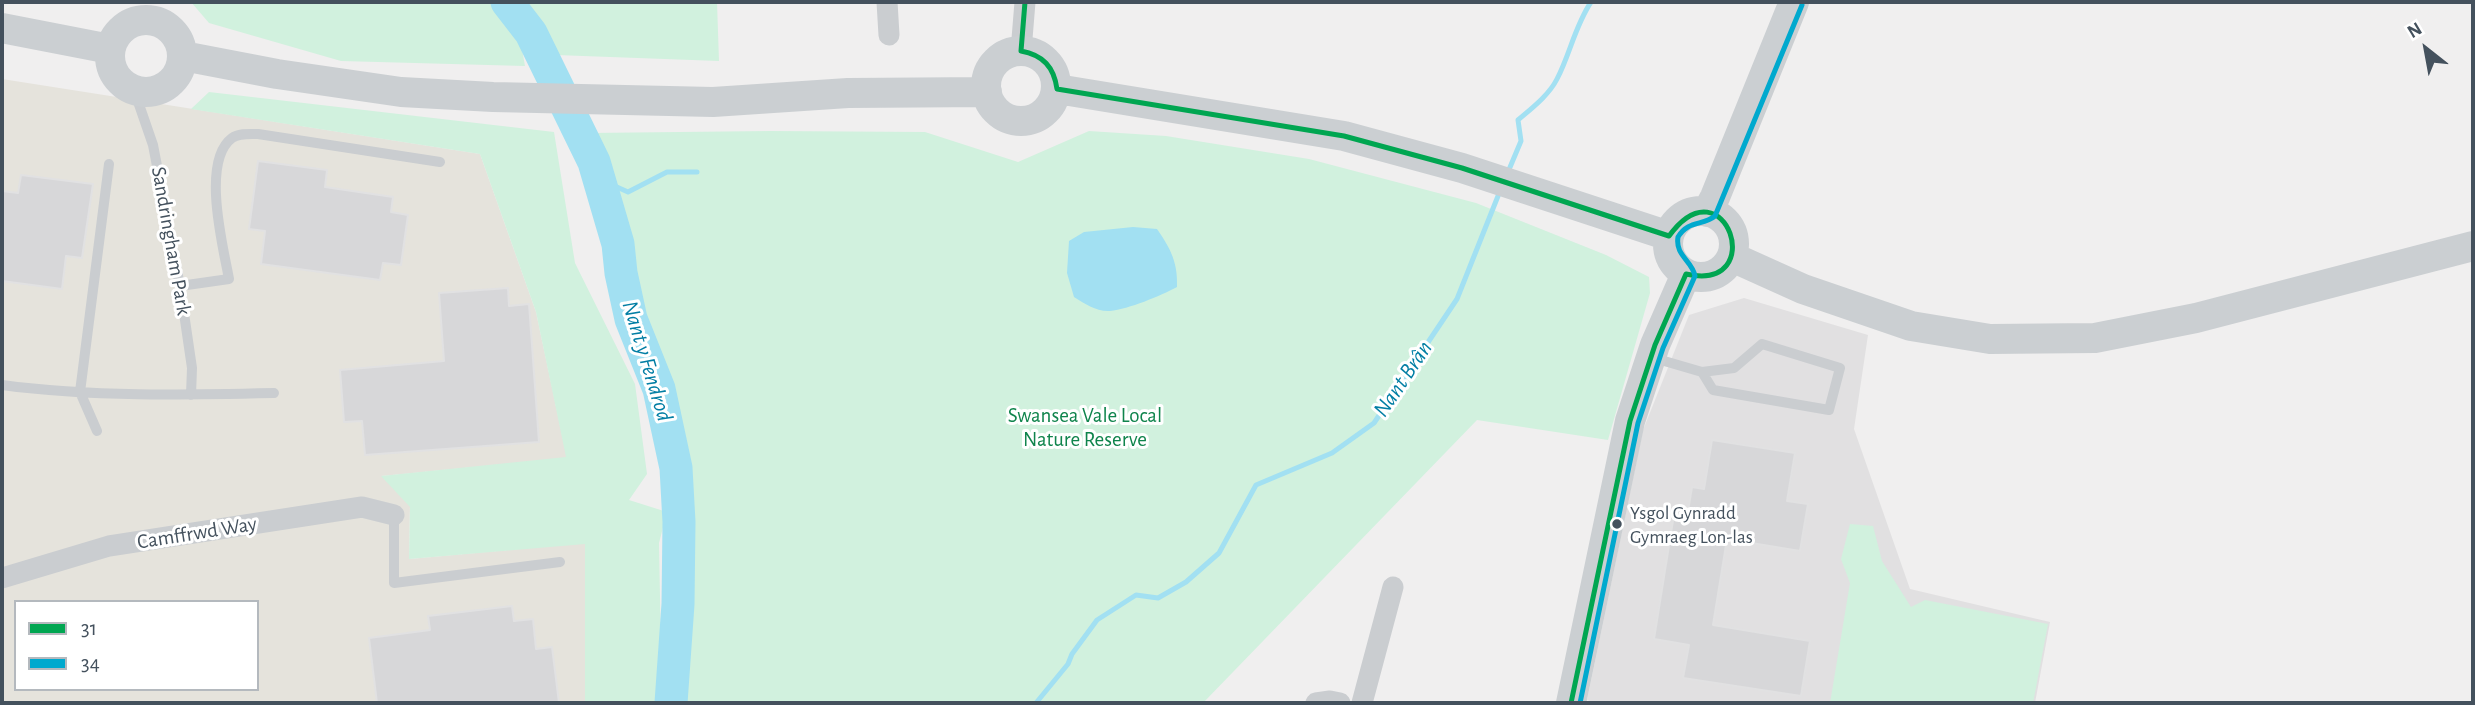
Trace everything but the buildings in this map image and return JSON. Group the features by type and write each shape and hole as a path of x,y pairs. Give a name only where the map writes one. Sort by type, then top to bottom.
{"main road":[{"path":"1707,212 1794,2"},
{"path":"138,20 152,20 170,28 178,38 183,56 180,68 168,85 145,92 123,84 115,75 110,49 115,37 127,25 138,20"},
{"path":"2,28 110,49"},
{"path":"1021,51 1031,52 1047,62 1056,79 1057,89 1054,101 1046,112 1023,122 1010,120 999,114 991,104 987,92 989,72 994,64 1002,57 1021,51"},
{"path":"183,56 277,74 401,92 586,101 713,102 848,93 987,92"},
{"path":"1057,89 1344,135 1462,168 1669,236"},
{"path":"1707,212 1727,223 1734,245 1732,257 1724,268 1713,275 1699,277 1686,274 1671,258 1669,236 1674,225 1683,216 1707,212"},
{"path":"1732,257 1802,289 1911,326 1990,339 2095,338 2196,318 2473,246"},
{"path":"1571,703 1630,421 1652,357 1686,274"}],"street":[{"path":"887,2 889,36"},
{"path":"1021,51 1025,2"},
{"name":"Camffrwd Way","path":"2,578 109,546 362,507 394,516"},
{"path":"1362,703 1393,587"},
{"path":"1316,703 1340,703"}],"lane":[{"name":"Sandringham Park","path":"134,90 153,145 180,286 192,368 191,395"},
{"path":"180,286 229,279 214,186 224,146 235,136 258,134 440,162"},
{"path":"97,431 80,392 109,164"},
{"path":"1652,357 1702,372 1734,368 1762,344 1840,368 1829,410 1713,390 1702,372"},
{"path":"2,385 45,391 191,395 274,393"},
{"path":"394,516 394,583 560,562"}],"shaded area":[{"path":"2,79 480,154 536,312 567,458 382,476 410,506 409,559 585,543 585,703 2,703"},
{"path":"1744,298 1868,335 1854,429 1910,589 2050,622 2035,703 1597,703 1587,700 1643,430 1689,315"}],"green space":[{"path":"191,2 498,2 510,16 517,31 525,66 341,61 209,23"},
{"path":"517,2 717,2 719,61 556,55"},
{"path":"209,92 554,132 575,263 635,384 647,474 629,500 667,512 659,543 662,703 585,703 585,544 409,559 410,507 381,476 566,457 536,312 480,154 191,109"},
{"name":"Swansea Vale Local Nature Reserve","path":"1089,131 1166,136 1309,159 1476,203 1606,255 1649,277 1650,293 1608,440 1477,420 1203,703 674,703 682,581 682,497 673,426 655,356 636,312 624,248 607,182 588,133 925,132 1018,162"},
{"path":"1850,524 1873,526 1882,561 1911,607 1925,600 2048,624 2033,703 1830,703 1850,583 1841,559"}],"water":[{"path":"1133,227 1157,229 1173,256 1177,287 1144,302 1110,311 1096,309 1074,297 1067,273 1069,241 1084,232"}],"waterway":[{"name":"Nant y Fendrod","path":"507,2 531,33 594,162 618,244 631,319 659,389 676,468 679,522 678,604 671,703"},
{"name":"Nant Brân","path":"1508,172 1521,141 1518,120 1554,85 1591,2"},
{"path":"599,179 628,192 667,172 697,172"},
{"name":"Nant Brân","path":"1036,703 1068,664 1072,654 1097,620 1136,595 1158,598 1186,582 1219,553 1256,485 1332,453 1374,423 1457,299 1500,191"},
{"path":"609,272 621,273"}],"transit line":[{"name":"31","path":"1025,2 1021,51 1046,63 1053,74 1057,89 1344,136 1462,168 1669,236 1689,216 1707,212 1721,219 1730,233 1732,250 1727,265 1712,275 1686,274 1655,345 1630,421 1571,703"},
{"name":"34","path":"1580,703 1638,423 1663,348 1695,276 1679,249 1678,237 1686,228 1715,216 1802,5"}],"place":[{"name":"Ysgol Gynradd Gymraeg Lon-las","path":"1617,524"}]}
